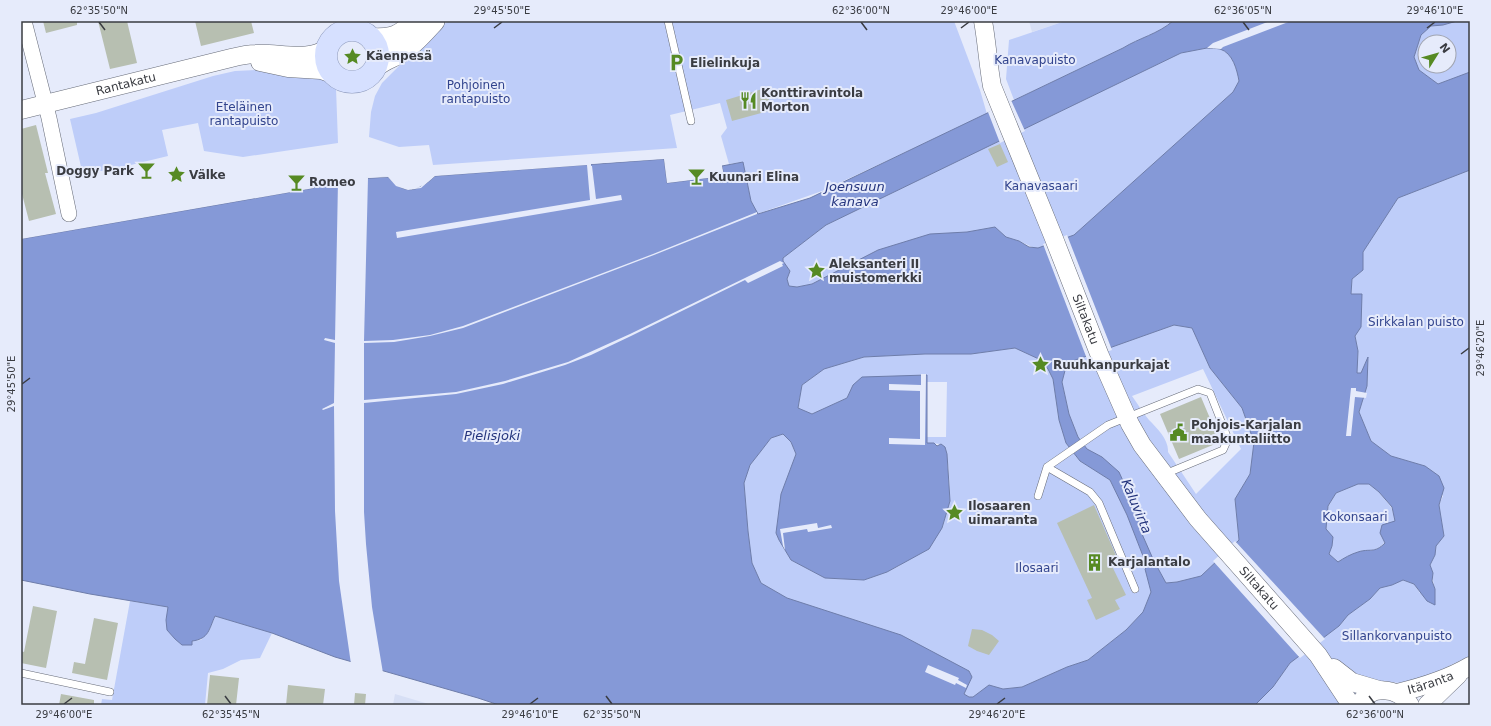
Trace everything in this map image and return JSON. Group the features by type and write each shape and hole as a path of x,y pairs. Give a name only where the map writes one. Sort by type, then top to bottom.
{"main road":[{"path":"359,30 376,47 378,56 376,66 372,73 365,79 356,82 345,81 333,74 328,65 326,56 332,35 359,30 393,38 407,30 416,21"},
{"path":"376,66 385,59 401,52 414,42 434,21"}],"street":[{"name":"Siltakatu","path":"983,21 986,37 987,61 992,86 1126,418 1142,445 1164,475 1221,547 1318,655 1351,705"},
{"path":"24,29 45,104 69,214"},
{"name":"Rantakatu","path":"21,110 231,58 254,54 307,55 322,53 332,35"},
{"name":"Rantakatu","path":"231,58 288,68 321,70 333,74"},
{"name":"Siltakatu","path":"1318,655 1352,682 1379,690 1389,690 1404,699"},
{"name":"Itäranta","path":"1404,699 1417,688 1466,668"},
{"name":"Itäranta","path":"1428,705 1466,668"},
{"path":"1359,705 1369,694 1379,690"}],"lane":[{"path":"668,21 691,121"},
{"path":"1038,496 1047,467 1108,425 1198,389 1210,394 1228,439 1223,450 1164,475"},
{"path":"1047,467 1090,492 1099,503 1135,589"},
{"path":"21,673 110,692"}],"shaded area":[{"path":"1029,21 1065,21 1032,32"},
{"path":"395,694 432,705 393,705"}],"green space":[{"name":"Pohjoinen rantapuisto","path":"450,21 954,21 980,90 987,114 822,191 757,214 751,201 743,162 729,164 721,136 727,128 720,103 670,115 677,148 433,165 429,145 399,147 369,137 371,112 375,96 382,83 438,27"},
{"name":"Kanavapuisto","path":"1065,21 1173,21 1155,33 1135,41 1014,100 1006,79 1009,40"},
{"path":"1457,21 1470,21 1470,72 1438,84 1424,74 1457,74 1457,34 1422,34 1431,25 1443,25"},
{"name":"Kanavasaari","path":"1207,48 1220,49 1224,51 1234,62 1239,81 1233,92 1074,235 1041,251 1006,237 995,227 878,250 812,284 797,287 789,286 787,279 790,271 783,261 783,258 826,225 1181,53"},
{"path":"1417,48 1417,65 1414,57"},
{"name":"Eteläinen rantapuisto","path":"257,70 312,74 325,78 336,88 338,143 243,157 204,151 198,123 162,130 168,156 106,171 82,171 70,119 96,113 213,76 235,71"},
{"name":"Sirkkalan puisto","path":"1470,170 1470,656 1411,684 1369,680 1345,705 1255,705 1273,687 1290,663 1339,626 1348,615 1370,599 1380,588 1392,585 1402,580 1414,584 1420,593 1435,589 1430,565 1435,555 1436,546 1444,536 1439,505 1443,496 1425,466 1391,456 1371,441 1359,412 1367,386 1368,358 1361,373 1357,373 1358,351 1355,336 1361,294 1351,294 1352,279 1363,270 1363,252 1398,198"},
{"path":"1174,325 1192,328 1210,368 1242,408 1254,442 1250,474 1235,499 1239,540 1201,576 1166,583 1150,554 1142,534 1137,512 1102,457 1087,449 1078,437 1069,414 1062,382 1067,363","holes":["1203,369 1241,449 1196,494 1168,452 1167,443 1162,434 1147,417 1132,396"]},
{"name":"Ilosaari","path":"1015,348 1041,360 1048,369 1053,379 1059,420 1066,443 1080,461 1110,480 1127,515 1143,556 1151,592 1143,612 1126,630 1088,660 1067,667 1022,687 1003,689 989,685 973,697 969,697 964,694 972,677 969,671 787,598 761,583 752,563 744,483 750,465 771,438 783,434 791,442 796,454 776,533 791,560 825,578 864,580 887,572 899,566 942,528 950,501 947,454 945,448 941,444 927,443 927,437 946,437 947,382 927,382 927,375 853,385 847,398 812,414 798,409 802,385 824,369 864,357 925,354 971,354"},
{"name":"Kokonsaari","path":"1358,484 1369,484 1379,492 1391,507 1396,521 1380,533 1385,542 1381,546 1375,549 1355,553 1338,562 1329,554 1332,546 1326,529 1328,507 1336,493"},
{"path":"130,601 168,607 168,611 192,641 201,640 210,629 215,616 272,633 260,658 241,660 223,669 208,673 205,705 101,705 102,699 112,700"}],"water":[{"name":"Pielisjoki","path":"1173,21 1457,21 1443,25 1431,26 1422,34 1417,34 1417,48 1414,57 1417,65 1417,74 1424,74 1438,84 1470,72 1470,170 1398,198 1363,252 1363,270 1352,279 1351,294 1362,294 1361,327 1355,336 1358,351 1357,373 1361,373 1368,357 1367,386 1359,412 1371,441 1391,456 1425,466 1439,476 1444,488 1439,505 1444,536 1436,546 1435,555 1430,565 1433,573 1432,581 1435,589 1435,605 1427,601 1414,584 1403,580 1380,588 1370,599 1348,615 1339,626 1290,663 1273,687 1255,705 499,705 335,657 272,633 215,616 208,633 205,636 198,640 192,641 192,645 182,645 167,630 166,620 168,607 90,594 21,580 21,239 314,188 313,182 388,177 400,187 412,190 423,186 435,176 664,159 667,183 724,176 722,166 743,162 751,201 758,214 810,198 1135,41 1155,33","holes":["1207,48 1220,49 1228,54 1236,67 1239,81 1233,92 1074,235 1038,248 1029,247 1019,241 1006,237 995,227 967,232 930,234 878,250 812,284 797,287 789,286 787,279 790,271 783,261 783,258 826,225 1181,53","1174,325 1192,328 1210,368 1242,408 1254,442 1250,474 1235,499 1239,540 1201,576 1177,582 1166,583 1154,561 1145,569 1151,592 1143,612 1126,630 1088,660 1067,667 1022,687 1003,689 989,685 973,697 969,697 964,694 972,677 969,671 901,635 787,598 761,583 752,563 744,483 750,465 771,438 783,434 791,442 796,454 781,494 776,533 791,560 825,578 864,580 887,572 929,549 942,528 950,501 947,454 945,447 941,444 937,446 934,443 927,443 927,375 862,377 853,385 847,398 812,414 798,408 802,385 824,369 864,357 925,354 971,354 1015,348 1041,360 1048,369 1053,379 1059,420 1066,443 1080,461 1110,480 1127,515 1143,556 1145,566 1153,559 1142,534 1137,512 1119,472 1102,457 1087,449 1078,437 1069,414 1062,382 1067,363","1358,484 1369,484 1379,492 1392,507 1395,521 1382,525 1380,533 1385,543 1381,546 1372,550 1355,553 1338,562 1329,554 1333,537 1326,529 1328,506 1336,493"]}],"pier":[{"path":"1270,21 1291,21 1221,49 1207,48 1213,43"},
{"path":"1011,100 1025,131 1000,143 988,112"},
{"path":"665,157 668,181 721,174 720,166 722,166 724,176 667,183 664,159 591,164 596,199 621,195 622,200 397,238 396,232 590,200 587,165 435,176 421,188 408,190 396,186 388,177 368,178 364,341 393,340 430,335 463,326 653,254 757,212 757,214 463,328 430,336 394,342 364,343 364,400 456,392 505,381 568,362 630,334 780,261 784,263 782,264 783,266 748,283 745,280 591,355 565,365 503,384 456,394 364,403 364,512 366,544 372,607 383,673 351,664 339,581 335,511 334,406 323,410 322,409 334,403 335,343 324,340 325,338 335,340 338,181 314,182 314,188 21,239 21,237 312,186 311,182 313,180 389,176 397,184 408,188 420,187 434,174"},
{"path":"1067,235 1112,350 1087,359 1043,244"},
{"path":"921,374 926,374 925,445 889,444 889,438 920,439 920,391 889,390 889,384 921,385"},
{"path":"1351,388 1356,388 1356,391 1367,393 1366,398 1355,397 1351,436 1346,436"},
{"path":"817,523 818,528 831,525 832,528 808,532 807,529 783,533 785,550 780,529"},
{"path":"1235,541 1325,639 1300,658 1213,561"},
{"path":"928,665 959,678 958,680 967,685 966,688 956,683 955,685 925,672"}],"building":[{"path":"43,21 77,21 77,25 46,33"},
{"path":"98,21 127,21 137,63 110,69"},
{"path":"195,21 251,21 254,33 201,46"},
{"path":"766,88 772,110 732,121 726,100"},
{"path":"36,125 48,173 45,173 56,214 29,221 21,190 21,129"},
{"path":"1000,144 1008,162 997,167 988,149"},
{"path":"1201,397 1220,442 1179,459 1160,414"},
{"name":"Karjalantalo","path":"1094,505 1118,560 1111,564 1126,595 1115,600 1120,609 1096,620 1087,600 1092,598 1057,523"},
{"path":"33,606 57,611 46,668 21,663 21,651 24,652"},
{"path":"94,618 118,623 107,680 72,673 74,662 85,664"},
{"path":"972,629 982,630 992,635 999,641 989,655 968,646"},
{"path":"210,675 239,678 236,705 207,705"},
{"path":"288,685 325,689 323,705 286,705"},
{"path":"355,693 366,694 365,705 354,705"},
{"path":"61,694 94,700 94,705 59,705"}],"place":[{"name":"Käenpesä","path":"353,56"},
{"name":"Elielinkuja","path":"677,63"},
{"name":"Konttiravintola Morton","path":"748,100"},
{"name":"Doggy Park","path":"147,171"},
{"name":"Välke","path":"176,175"},
{"name":"Kuunari Elina","path":"696,177"},
{"name":"Romeo","path":"296,182"},
{"name":"Aleksanteri II muistomerkki","path":"816,271"},
{"name":"Ruuhkanpurkajat","path":"1040,365"},
{"name":"Pohjois-Karjalan maakuntaliitto","path":"1178,432"},
{"name":"Ilosaaren uimaranta","path":"955,513"},
{"name":"Karjalantalo","path":"1095,562"}],"water label":[{"name":"Joensuun kanava","path":"855,194"},
{"name":"Kaluvirta","path":"1137,506"}],"park label":[{"name":"Sillankorvanpuisto","path":"1397,636"}]}
